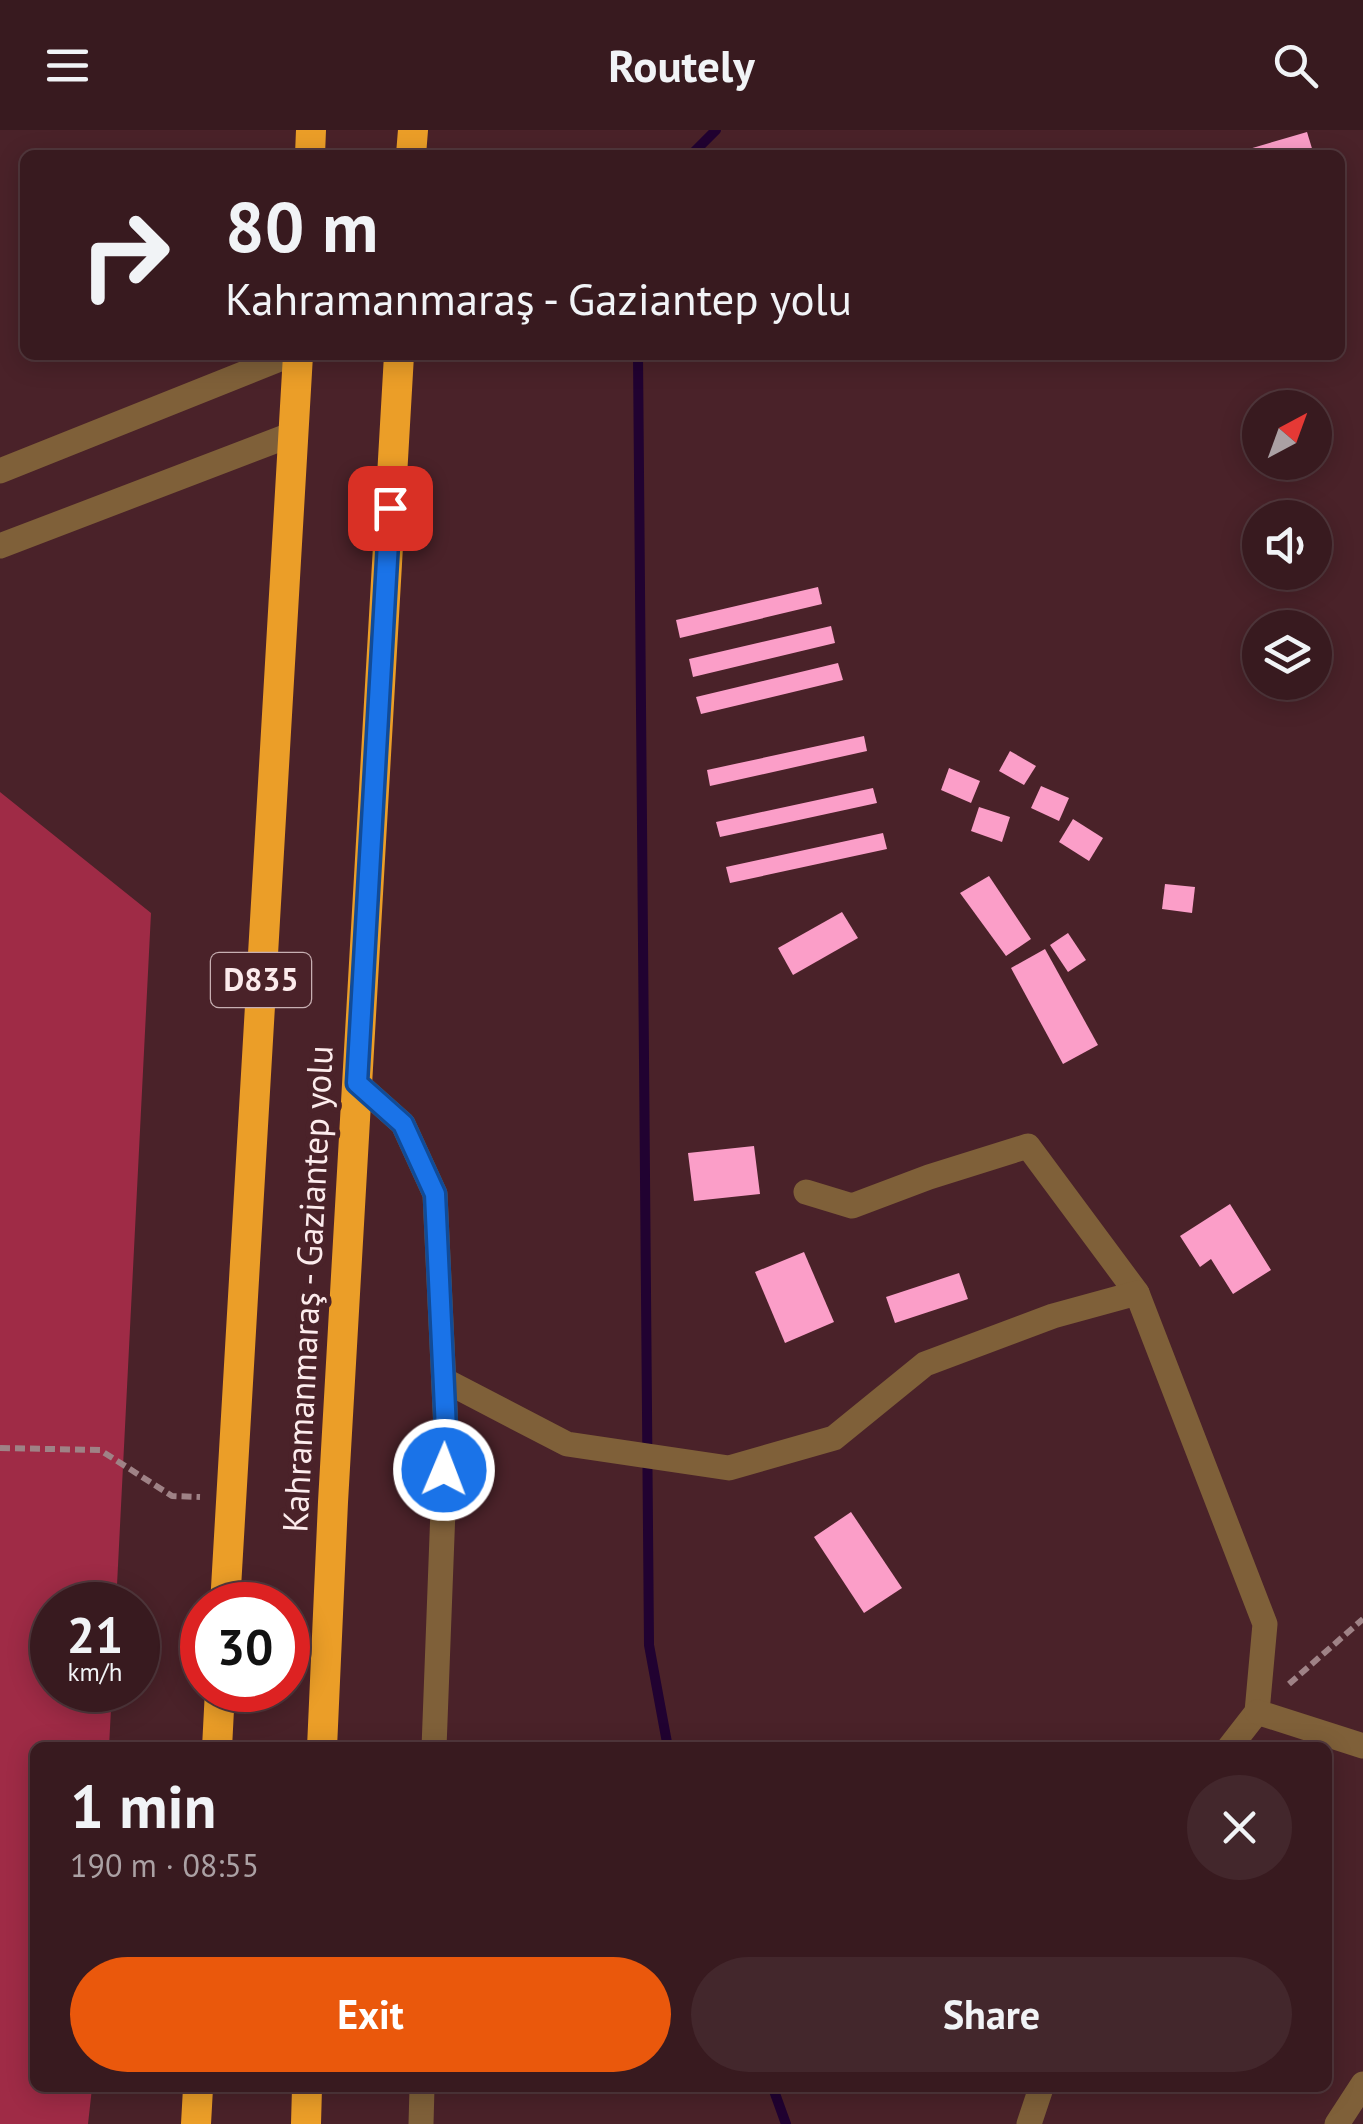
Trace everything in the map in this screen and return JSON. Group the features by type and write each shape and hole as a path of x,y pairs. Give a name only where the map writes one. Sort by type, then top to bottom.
{"highway":[{"name":"Kahramanmaraş - Gaziantep yolu","path":"226,1582 293,434 294,360"},
{"name":"Kahramanmaraş - Gaziantep yolu","path":"322,1742 400,360"},
{"path":"217,1742 219,1712"},
{"path":"196,2124 198,2092"},
{"path":"306,2124 307,2092"}],"street":[{"path":"0,471 281,360"},
{"path":"0,546 293,434"},
{"path":"357,1083 403,1124 435,1194 446,1430 434,1742"},
{"path":"806,1192 852,1206 1028,1146 1137,1293 1265,1624 1257,1712 1234,1742"},
{"path":"444,1380 567,1444 729,1468 834,1438 924,1364 1053,1316 1137,1293"},
{"path":"1257,1712 1363,1746"},
{"path":"1337,2124 1363,2084"},
{"path":"421,2124 422,2092"},
{"path":"1028,2124 1040,2092"}],"path":[{"path":"0,1448 100,1450 172,1496 231,1498"},
{"path":"1257,1712 1363,1618"}],"shaded area":[{"path":"0,792 151,913 117,1582 30,1582 30,1712 111,1712 109,1742 30,1742 30,2092 92,2092 88,2124 0,2124"}],"building":[{"path":"1307,132 1312,150 1246,150"},
{"path":"818,587 822,604 680,638 676,620"},
{"path":"831,626 835,643 693,677 689,659"},
{"path":"838,663 843,680 701,714 696,697"},
{"path":"864,736 867,751 710,786 707,770"},
{"path":"1010,751 1036,766 1024,785 999,771"},
{"path":"949,768 980,781 971,803 941,790"},
{"path":"1041,786 1069,798 1059,821 1031,808"},
{"path":"873,788 877,803 720,837 716,822"},
{"path":"979,807 1010,817 1002,842 971,831"},
{"path":"1073,819 1103,838 1089,861 1059,842"},
{"path":"883,833 887,849 730,883 726,867"},
{"path":"989,876 1031,939 1006,956 960,893"},
{"path":"1165,884 1195,887 1192,913 1162,909"},
{"path":"842,912 858,938 793,975 778,948"},
{"path":"1068,933 1086,960 1068,972 1050,945"},
{"path":"1045,949 1098,1045 1063,1064 1011,968"},
{"path":"754,1146 760,1194 694,1201 688,1153"},
{"path":"1230,1204 1271,1270 1233,1294 1211,1259 1200,1267 1180,1236"},
{"path":"804,1252 834,1322 785,1343 755,1272"},
{"path":"959,1273 968,1299 895,1323 886,1297"},
{"path":"851,1512 902,1588 864,1613 814,1537"}],"waterway":[{"path":"696,150 716,130"},
{"path":"638,360 649,1645 667,1742"},
{"path":"774,2092 786,2124"}],"route":[{"path":"390,508 357,1083 403,1124 435,1194 446,1430 444,1470"}]}
